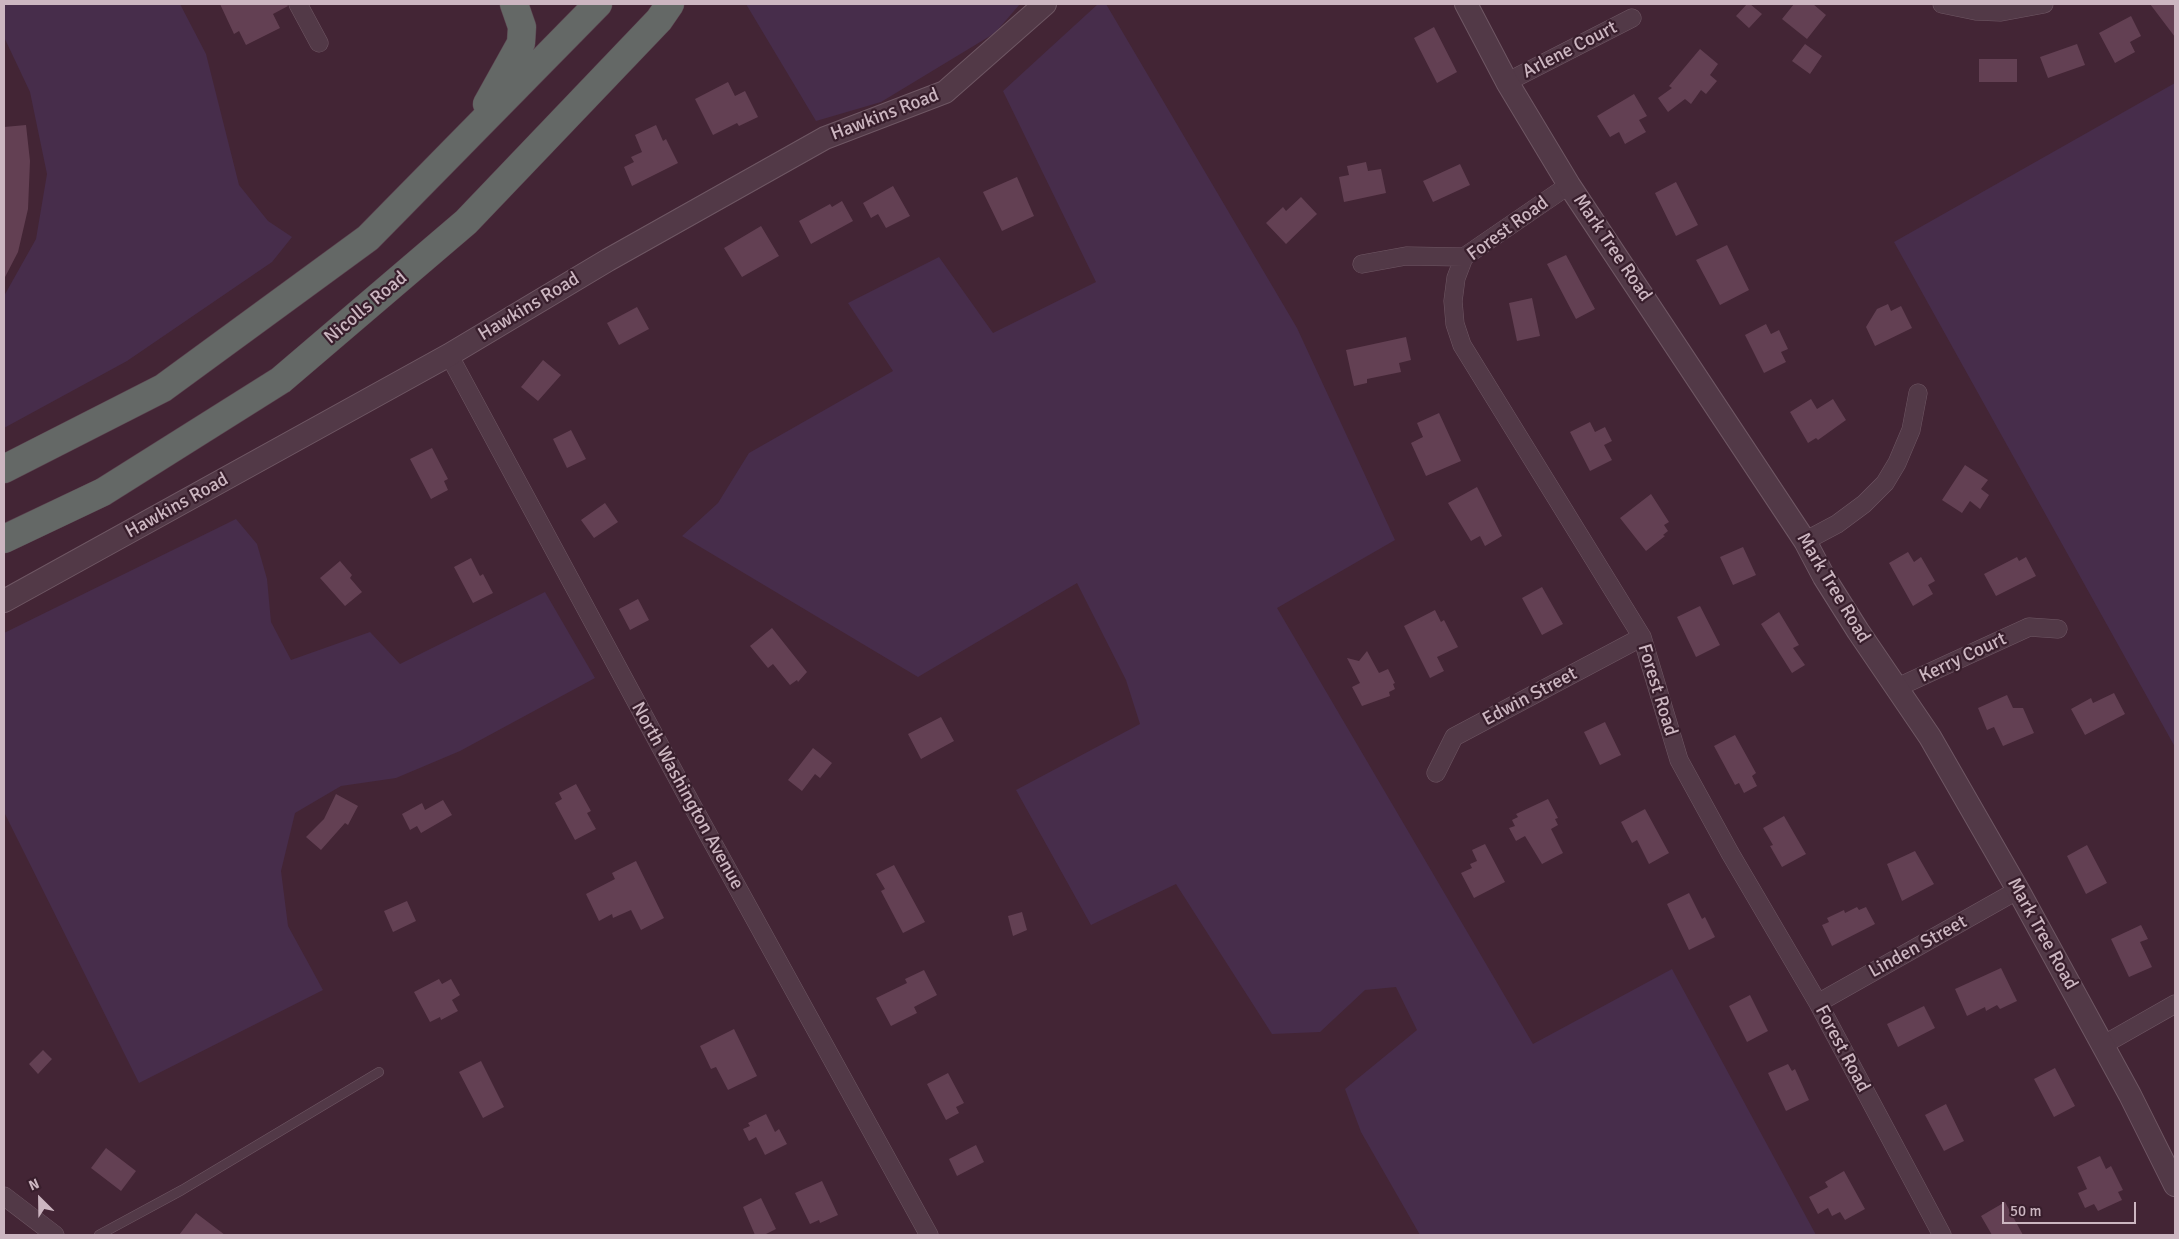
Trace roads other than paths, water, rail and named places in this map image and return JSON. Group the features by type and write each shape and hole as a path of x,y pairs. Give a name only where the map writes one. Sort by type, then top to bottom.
{"highway":[{"path":"471,133 521,43 522,27 514,4"},
{"path":"4,469 163,388 368,238 598,4"},
{"name":"Nicolls Road","path":"4,539 103,492 281,380 466,222 659,20 670,4"}],"street":[{"path":"298,4 320,43"},
{"name":"Hawkins Road","path":"4,601 449,355 608,260 825,138 945,92 1045,4"},
{"name":"Mark Tree Road","path":"1466,4 1507,82 1570,185 1805,541 1824,577 1930,737 2018,890 2103,1045 2175,1185"},
{"path":"1942,4 1976,11 2001,12 2044,4"},
{"name":"Arlene Court","path":"1507,82 1632,18"},
{"name":"Forest Road","path":"1570,185 1464,256 1456,278 1453,301 1455,324 1462,345 1642,637 1679,760 1730,853 1818,1003 1942,1235"},
{"path":"1362,264 1406,256 1464,256"},
{"name":"North Washington Avenue","path":"449,355 693,807 929,1235"},
{"path":"1805,541 1837,524 1864,504 1885,483 1897,462 1911,430 1918,393"},
{"name":"Kerry Court","path":"1896,688 2029,627 2058,629"},
{"name":"Edwin Street","path":"1436,774 1454,737 1642,637"},
{"name":"Linden Street","path":"1818,1003 2018,890"},
{"path":"2103,1045 2175,1004"},
{"path":"4,1196 55,1235"}],"lane":[{"path":"99,1235 182,1190 379,1072"}]}
